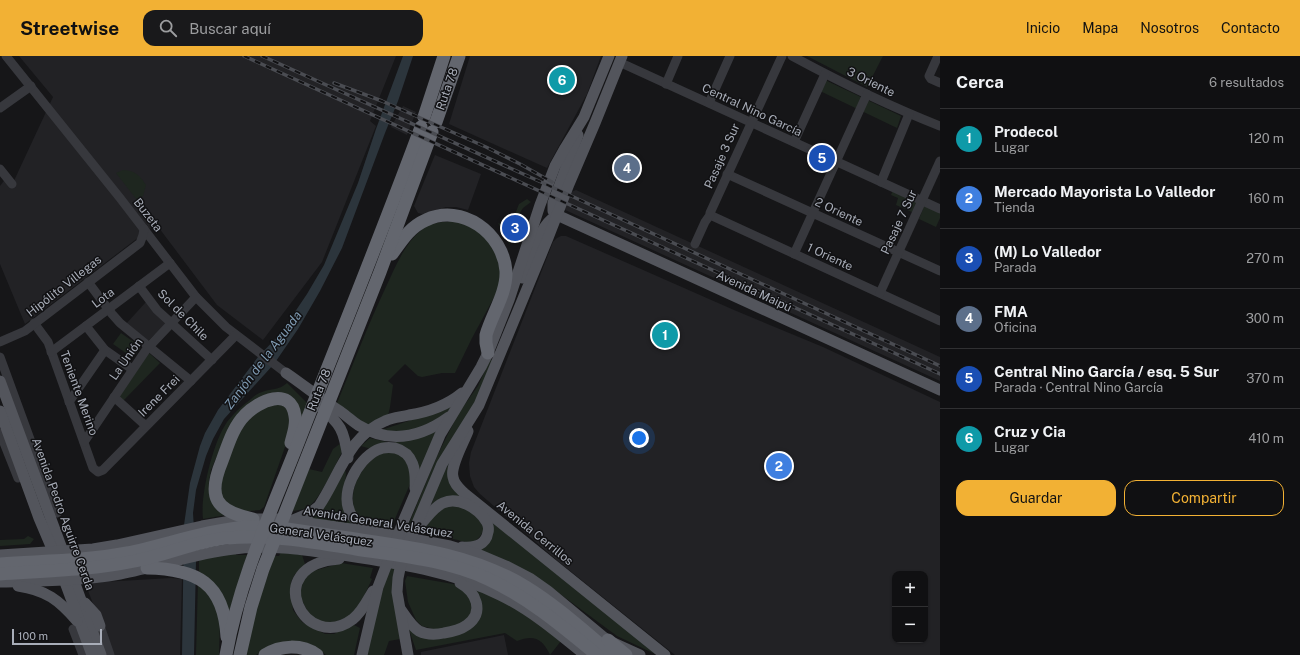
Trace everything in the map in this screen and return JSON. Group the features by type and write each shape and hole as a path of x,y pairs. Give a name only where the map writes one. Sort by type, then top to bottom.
{"highway":[{"name":"Ruta 78","path":"240,655 251,606 263,569 380,272 428,125 444,56"},
{"name":"Ruta 78","path":"227,654 238,605 250,564 361,284 458,56"},
{"path":"380,272 406,235 413,228 428,219 450,215 466,218 481,226 496,242 503,258 506,271 504,288 486,335 488,353"},
{"path":"254,530 221,505 215,494 215,482 217,471 237,424 250,410 260,403 270,399 277,398 288,402 293,408 295,414 295,427 286,474"},
{"name":"General Velásquez","path":"0,574 48,566 72,560 115,555 178,551 201,539 228,529 286,531 446,554 473,562 513,580 551,604 614,655"},
{"name":"General Velásquez","path":"416,550 489,579 512,592 546,614 597,655"},
{"path":"147,568 162,569 178,551 197,577 212,590 222,608 226,632 227,654"},
{"name":"General Velásquez","path":"0,564 48,566"},
{"path":"608,640 626,655"},
{"path":"265,655 277,649 291,647 308,650 317,655"}],"main road":[{"path":"557,216 553,211 553,203 584,117 609,56"},
{"path":"416,550 442,464 479,405 595,123 619,58"},
{"path":"362,655 371,614 382,575 414,496 440,435 488,353 510,300 535,220 555,166 584,117"},
{"path":"510,300 524,275 543,230 550,220 557,216"},
{"name":"Avenida Maipú","path":"557,216 940,390"},
{"path":"286,373 333,412 379,435 407,436 421,433 451,416"},
{"name":"Avenida Pedro Aguirre Cerda","path":"0,382 72,560 81,600 101,655"},
{"path":"286,531 319,506 351,449 364,434 374,426 390,419 440,408 454,400 471,384"},
{"name":"Avenida Cerrillos","path":"479,405 453,468 453,476 456,485 558,570 665,655"},
{"name":"Avenida Pedro Aguirre Cerda","path":"0,411 77,627 92,655"},
{"path":"333,412 344,437 349,467 350,485 348,501 352,515 380,544"},
{"path":"350,485 359,467 368,456 380,449 393,448 406,453 413,464 415,479 414,496"},
{"path":"18,478 29,490"},
{"path":"408,655 397,587 402,559 416,550 429,515 437,506 446,502 458,501 470,506 486,520 488,535 484,541 476,546 450,546"},
{"path":"57,513 72,560"},
{"name":"Avenida General Velásquez","path":"178,551 201,539 224,550 254,530 286,531 416,550 450,546 489,559 527,577 548,591 608,640 640,655"},
{"name":"Avenida General Velásquez","path":"286,531 358,558 380,544"},
{"name":"Avenida General Velásquez","path":"416,550 436,572 479,586 516,603 536,616 585,655"},
{"path":"0,555 48,566"},
{"path":"358,558 335,559 320,562 309,568 300,577 296,588 295,599 298,609 309,623 320,627 331,628 348,623 362,608 382,575"},
{"path":"0,583 48,566 72,560 112,575 147,568"},
{"path":"400,608 413,626 427,634 453,631 463,628 470,623 475,616 477,607 476,599 472,591 461,583 436,572"},
{"path":"0,583 26,587 47,594 63,605 77,627"},
{"path":"81,600 92,610 100,626"}],"street":[{"name":"Buzeta","path":"6,56 144,229 196,297 218,320 286,373"},
{"path":"666,84 678,56"},
{"path":"709,103 730,56"},
{"name":"Pasaje 3 Sur","path":"695,244 705,222 710,215 727,174 782,56"},
{"name":"3 Oriente","path":"792,56 825,74 909,114 940,126"},
{"path":"938,56 929,76 940,83"},
{"name":"Central Nino García","path":"619,58 666,84 940,209"},
{"path":"794,142 825,74"},
{"path":"0,108 31,86"},
{"path":"794,254 868,94"},
{"path":"881,182 909,114"},
{"name":"Pasaje 7 Sur","path":"880,293 940,161"},
{"path":"0,169 12,184"},
{"name":"2 Oriente","path":"727,174 940,271"},
{"name":"1 Oriente","path":"710,215 940,321"},
{"path":"140,243 144,229"},
{"path":"140,243 145,241 155,243"},
{"name":"Hipólito Villegas","path":"0,342 20,334 140,243"},
{"name":"Lota","path":"51,352 170,263"},
{"path":"88,282 120,323 191,381"},
{"name":"Sol de Chile","path":"139,286 153,305 212,360"},
{"name":"La Unión","path":"84,442 148,346 196,297"},
{"name":"Teniente Merino","path":"34,324 45,338 93,468 98,472"},
{"path":"86,326 105,350 132,369"},
{"name":"Irene Frei","path":"98,472 102,470 236,335"},
{"path":"69,402 105,350"},
{"name":"Avenida Pedro Aguirre Cerda","path":"0,357 57,513"},
{"path":"114,397 146,426"},
{"path":"0,433 18,478"},
{"path":"100,626 110,655"},
{"name":"Avenida Pedro Aguirre Cerda","path":"77,627 83,655"}],"shaded area":[{"path":"19,56 396,56 370,121 376,126 322,262 263,340 217,305 156,224 25,324 0,264 0,186 6,178 12,185 53,97"},
{"path":"470,56 601,56 587,94 547,168 449,124"},
{"path":"807,56 883,56 867,87"},
{"path":"825,80 901,116 897,128 820,91"},
{"path":"403,106 416,112 407,135 391,127"},
{"path":"435,155 481,174 468,210 456,207 446,207 422,214 418,213 414,206"},
{"path":"123,170 131,171 137,174 146,185 143,196 137,200 116,173"},
{"path":"576,190 940,357 940,381 563,209 571,192"},
{"path":"893,190 919,201 914,213 896,205 898,198 891,195"},
{"path":"527,199 531,202 523,208 510,228 510,245 498,223 510,227 519,204"},
{"path":"925,204 940,211 940,218 936,227 919,219"},
{"path":"454,221 478,229 495,248 501,275 498,290 455,373 442,373 422,377 418,376 405,364 388,381 393,385 388,416 368,426 337,403 378,303 396,264 417,234 427,226"},
{"path":"561,236 566,236 734,310 823,347 940,402 940,655 675,655 559,562 480,494 474,487 470,476 469,463 471,452 553,242"},
{"path":"146,302 166,323 148,341 126,324"},
{"path":"121,333 141,347 133,358 113,344"},
{"path":"149,353 160,363 123,401 119,397"},
{"path":"490,359 493,360 474,410 448,448 394,580 400,639 389,641 384,655 364,655 386,579 436,458 458,414 478,386"},
{"path":"287,383 307,403 298,428 286,397 230,426 211,470 209,482 212,501 226,515 203,519 204,497 212,455 227,422 238,410 256,395 261,392 281,387"},
{"path":"269,403 286,406 292,427 264,507 260,510 239,512 222,498 217,488 242,424"},
{"path":"454,404 443,416 423,427 398,432 381,430 418,418"},
{"path":"437,430 419,472 402,446 394,442"},
{"path":"370,438 387,442 371,449 361,446"},
{"path":"341,443 343,450 318,497 308,507 292,511 309,469 322,472 333,449"},
{"path":"383,452 398,453 412,466 410,484 391,528 373,526 356,515 353,506 354,488 362,471 375,457"},
{"path":"453,454 450,478 657,655 617,636 548,585 476,549 490,532 465,500 431,506 436,489"},
{"path":"344,465 346,474 345,487 363,527 307,518"},
{"path":"459,505 476,516 484,527 483,532 478,539 467,542 424,533 429,519 439,507"},
{"path":"28,536 34,539 30,544 0,546 0,540 24,539"},
{"path":"236,552 236,555 247,555 228,615 199,574 199,559"},
{"path":"281,552 302,555 305,564 295,574 291,582 293,610 302,622 325,634 334,634 352,624 360,628 354,655 326,655 315,646 298,641 271,646 256,655 244,655 247,638 274,556 279,556"},
{"path":"341,563 373,568 370,578 372,579 364,596 351,616 327,625 310,616 299,595 306,573"},
{"path":"407,576 459,586 472,599 472,614 462,624 437,630 422,626 416,620 408,602 405,581"},
{"path":"171,578 182,579 180,655 113,655 85,583"},
{"path":"198,581 211,592 220,619 219,655 196,655"},
{"path":"472,586 528,614 561,641 550,655 544,645 537,639 528,638 517,641 505,633 416,650 408,627 417,634 474,623"},
{"path":"504,635 508,655 421,655 421,652"}],"water":[{"name":"Zanjón de la Aguada","path":"403,56 413,56 398,101 342,248 298,329 274,364 224,419 206,456 196,490 193,513 196,561 194,655 182,655 184,525 190,483 200,446 205,433 218,410 258,357 280,334 307,294 324,265 358,183"}],"railway":[{"path":"244,56 940,374"},
{"path":"262,56 541,182 940,366"},
{"path":"334,83 382,101 486,147 552,182"}],"place":[{"name":"Cruz y Cia","path":"562,80"},
{"name":"Central Nino García / esq. 5 Sur","path":"822,158"},
{"name":"FMA","path":"627,168"},
{"name":"(M) Lo Valledor","path":"515,228"},
{"name":"Prodecol","path":"665,335"},
{"name":"Mercado Mayorista Lo Valledor","path":"779,466"}]}
